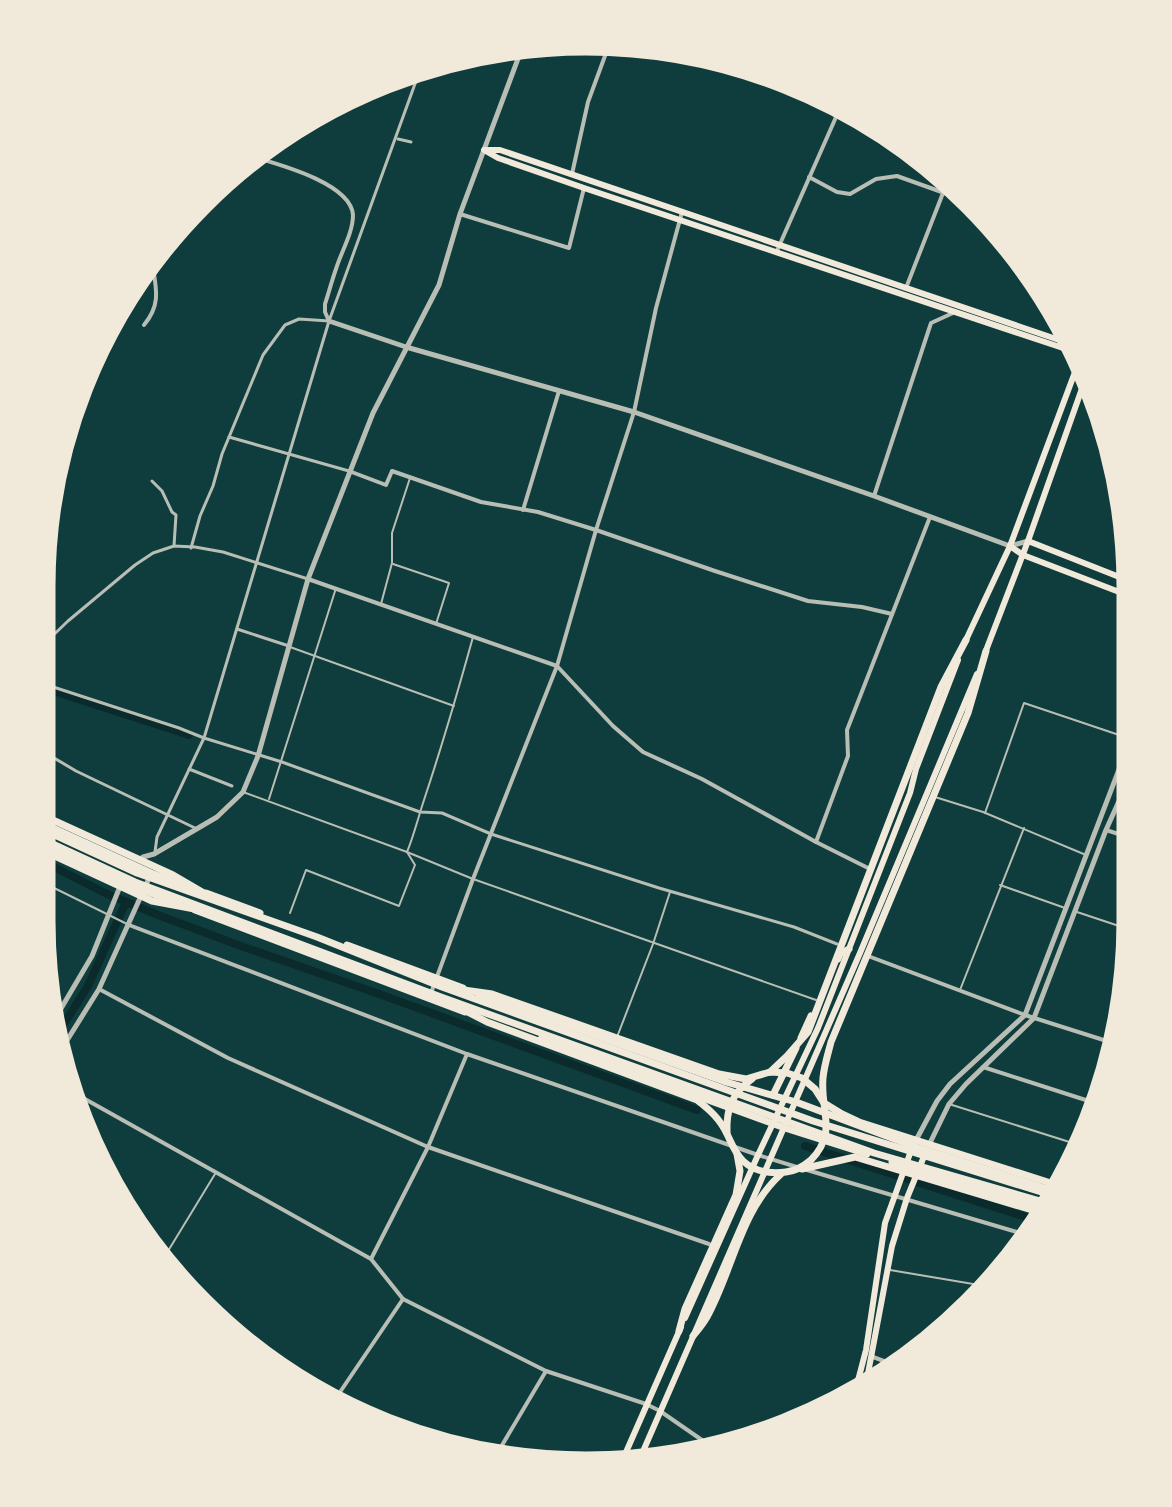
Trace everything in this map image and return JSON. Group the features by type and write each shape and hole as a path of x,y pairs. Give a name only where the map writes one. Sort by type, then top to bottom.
{"main road":[{"path":"484,150 500,150 1057,339"},
{"path":"484,150 498,158 584,188 1061,348"},
{"path":"770,1072 788,1056 808,1032 941,687 1010,546 1074,374"},
{"path":"644,1449 860,953 986,651 1081,391"},
{"path":"1028,541 1118,576"},
{"path":"1010,546 1023,555 1118,592"},
{"path":"626,1451 758,1155 818,1028 910,793 916,769 966,640"},
{"path":"693,1336 707,1317 757,1202 769,1185 787,1172 806,1164 818,1152 826,1137 828,1120 824,1102 823,1078 831,1042 968,713 986,651"},
{"path":"54,821 173,875 225,904"},
{"path":"54,829 151,873 436,979 726,1082 785,1098 913,1146 1046,1188"},
{"path":"54,835 137,873 317,937 442,987 813,1121 1043,1193"},
{"path":"54,845 135,882 441,997 874,1153 1038,1201"},
{"path":"54,849 144,891 428,999 784,1128 904,1169 1034,1208"},
{"path":"54,856 152,901 221,914"},
{"path":"774,1095 840,954 849,949"},
{"path":"442,987 492,994 719,1074 746,1078 770,1072 787,1073 802,1078 815,1089 824,1102 859,1122 1049,1183"},
{"path":"441,997 486,1022 696,1100 714,1113 736,1153 740,1171 736,1195 685,1309 679,1331"},
{"path":"727,1133 726,1117 731,1101 741,1087 754,1077"},
{"path":"859,1378 866,1350 885,1223 913,1146"},
{"path":"869,1371 895,1238 908,1195 927,1150"},
{"path":"736,1153 744,1162 758,1170 774,1174 855,1157 1034,1208"}],"street":[{"path":"571,175 588,102 605,55"},
{"path":"62,1008 92,956 123,882 133,865 143,857 154,854 218,817 243,792 258,756 308,579 373,413 439,285 460,214 518,59"},
{"path":"67,1040 99,989 140,901 151,873 157,837 204,738 329,321 416,82"},
{"path":"776,253 836,117"},
{"path":"398,139 411,142"},
{"path":"267,161 292,168 322,182 342,195 352,208 352,223 325,304 325,312 329,321"},
{"path":"809,177 837,192 850,194 876,179 897,176 943,193 906,288"},
{"path":"460,214 569,248 584,188"},
{"path":"428,999 557,666 596,530 634,412 656,308 682,212"},
{"path":"144,325 150,318 158,298 154,276"},
{"path":"874,496 931,323 953,313"},
{"path":"191,548 200,516 213,486 229,437 263,355 285,325 299,319 329,321 406,347 634,412 1010,546 1028,541"},
{"path":"523,510 560,390"},
{"path":"229,437 349,471 386,485 392,471 481,502 523,510 596,530 808,601 862,607 892,614"},
{"path":"152,481 162,491 171,512 176,515 174,546"},
{"path":"816,842 848,756 847,730 930,517"},
{"path":"54,634 135,565 153,553 174,546 223,552 336,588 557,666 613,726 642,752 702,779 870,869"},
{"path":"237,629 289,646"},
{"path":"54,687 282,762 420,812 442,813 491,834 670,892 794,927 837,944"},
{"path":"54,758 196,829"},
{"path":"189,769 232,786"},
{"path":"913,1146 932,1108 950,1084 1025,1015 1118,773"},
{"path":"927,1150 949,1104 983,1066 1034,1018 1118,803"},
{"path":"1106,830 1118,834"},
{"path":"130,923 466,1054 758,1155 896,1191 1017,1232"},
{"path":"860,953 1025,1015 1104,1041"},
{"path":"99,989 228,1058 428,1147 709,1244"},
{"path":"371,1259 428,1147 466,1054"},
{"path":"983,1066 1087,1100"},
{"path":"85,1099 215,1174 371,1259 403,1299 546,1371 646,1404 702,1440"},
{"path":"342,1393 403,1299"},
{"path":"873,1357 884,1361"},
{"path":"502,1446 546,1371"}],"lane":[{"path":"381,604 392,563 392,533 410,478"},
{"path":"392,563 449,583 436,624"},
{"path":"268,800 336,588"},
{"path":"407,852 418,825 473,637"},
{"path":"289,646 454,705"},
{"path":"985,813 1024,703 1118,735"},
{"path":"243,792 407,852 473,879 816,1000"},
{"path":"926,796 985,813 1087,855"},
{"path":"960,990 1024,828"},
{"path":"290,913 306,870 399,906 415,866 407,852"},
{"path":"1000,885 1066,909"},
{"path":"54,889 130,923"},
{"path":"615,1042 653,944 670,892"},
{"path":"1074,911 1118,926"},
{"path":"949,1104 1070,1142"},
{"path":"168,1250 215,1174"},
{"path":"888,1269 974,1284"}],"waterway":[{"path":"54,691 189,735"},
{"path":"54,867 107,894 158,915 697,1110"},
{"path":"64,1024 88,986 126,902"},
{"path":"805,1146 1028,1218"}]}
